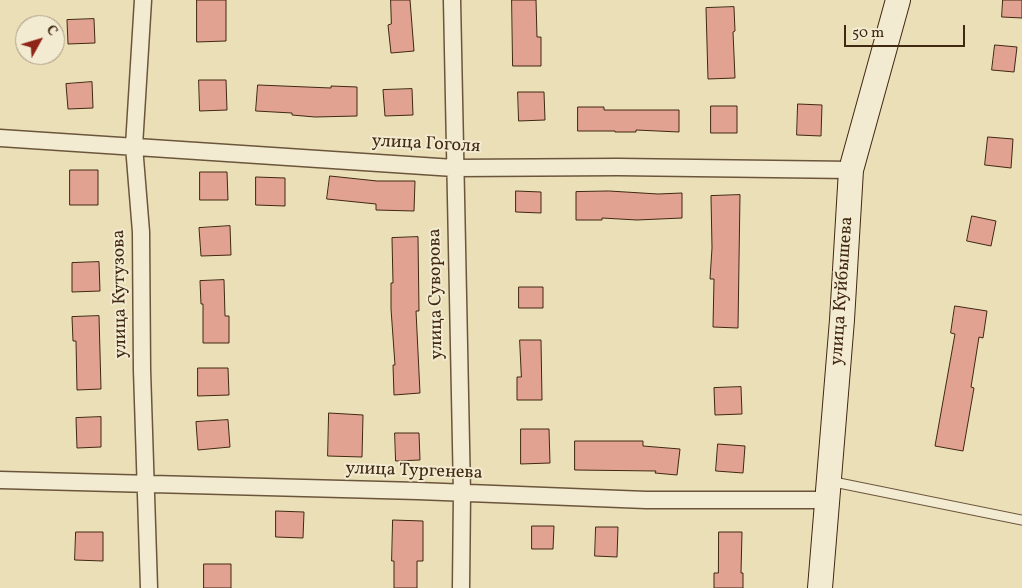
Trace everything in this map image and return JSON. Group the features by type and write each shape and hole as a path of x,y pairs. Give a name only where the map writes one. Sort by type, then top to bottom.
{"main road":[{"name":"улица Куйбышева","path":"820,588 842,320 851,170 898,0"}],"street":[{"name":"улица Кутузова","path":"143,0 134,146 141,232 142,370 148,588"},
{"name":"улица Суворова","path":"452,0 462,493 461,588"},
{"name":"улица Гоголя","path":"0,138 454,168 628,167 851,170"},
{"name":"улица Тургенева","path":"0,480 646,500 827,491"}],"lane":[{"path":"827,491 1022,520"}],"building":[{"path":"197,0 226,0 226,41 197,42"},
{"path":"391,0 410,0 414,51 391,53 388,25 391,24"},
{"path":"512,0 536,0 537,37 541,37 541,66 513,66"},
{"path":"1003,0 1022,0 1022,18 1002,17"},
{"path":"734,7 735,78 708,79 706,8"},
{"path":"94,19 95,43 68,44 67,20"},
{"path":"995,45 1017,47 1014,72 992,70"},
{"path":"199,80 226,80 227,110 200,111"},
{"path":"92,82 93,108 68,109 66,84"},
{"path":"258,85 331,88 331,86 357,87 357,116 315,117 292,115 292,113 256,111"},
{"path":"412,89 413,115 385,116 383,90"},
{"path":"518,92 544,92 545,120 519,121"},
{"path":"798,104 822,105 821,136 797,135"},
{"path":"711,106 737,106 737,133 711,133"},
{"path":"578,107 604,107 604,110 679,110 679,132 636,130 636,132 578,131"},
{"path":"988,137 1013,139 1011,168 985,165"},
{"path":"70,170 98,170 98,205 70,205"},
{"path":"200,172 227,172 228,200 200,200"},
{"path":"330,176 377,181 415,181 414,211 376,210 376,204 327,199"},
{"path":"256,177 285,178 285,206 256,205"},
{"path":"516,191 541,192 541,213 516,212"},
{"path":"609,191 658,194 682,193 682,218 637,220 602,218 602,220 576,220 576,192"},
{"path":"740,195 738,328 713,327 714,279 710,279 712,248 711,196"},
{"path":"972,216 996,221 991,246 967,241"},
{"path":"230,226 231,255 201,256 199,228"},
{"path":"418,237 419,311 416,311 420,393 394,395 393,365 395,365 391,309 391,283 393,283 392,238"},
{"path":"99,262 100,291 72,292 72,263"},
{"path":"224,280 225,316 229,316 229,343 203,343 203,304 201,304 200,281"},
{"path":"519,287 543,287 543,308 519,308"},
{"path":"955,306 987,311 983,338 979,337 971,387 974,388 963,451 935,446 955,334 951,333"},
{"path":"99,316 101,389 77,390 76,341 73,341 72,317"},
{"path":"520,340 541,340 542,400 517,400 517,377 521,377"},
{"path":"198,368 228,368 229,395 198,396"},
{"path":"741,387 742,414 715,415 714,388"},
{"path":"329,413 363,415 362,457 328,456"},
{"path":"101,417 101,447 77,448 76,418"},
{"path":"228,420 230,447 198,450 196,422"},
{"path":"521,429 549,429 550,463 521,464"},
{"path":"395,433 419,433 420,460 396,461"},
{"path":"575,441 643,441 643,446 680,449 677,475 655,473 656,471 575,470"},
{"path":"718,444 745,446 743,473 716,471"},
{"path":"276,511 304,512 303,538 276,537"},
{"path":"393,520 423,521 423,561 417,561 417,588 394,588 394,561 392,561"},
{"path":"532,526 554,526 553,549 532,549"},
{"path":"596,527 618,527 617,557 595,556"},
{"path":"76,532 103,532 103,561 75,560"},
{"path":"719,532 742,532 741,573 743,573 743,588 714,588 714,573 718,573"},
{"path":"204,564 231,564 231,588 204,588"}]}
